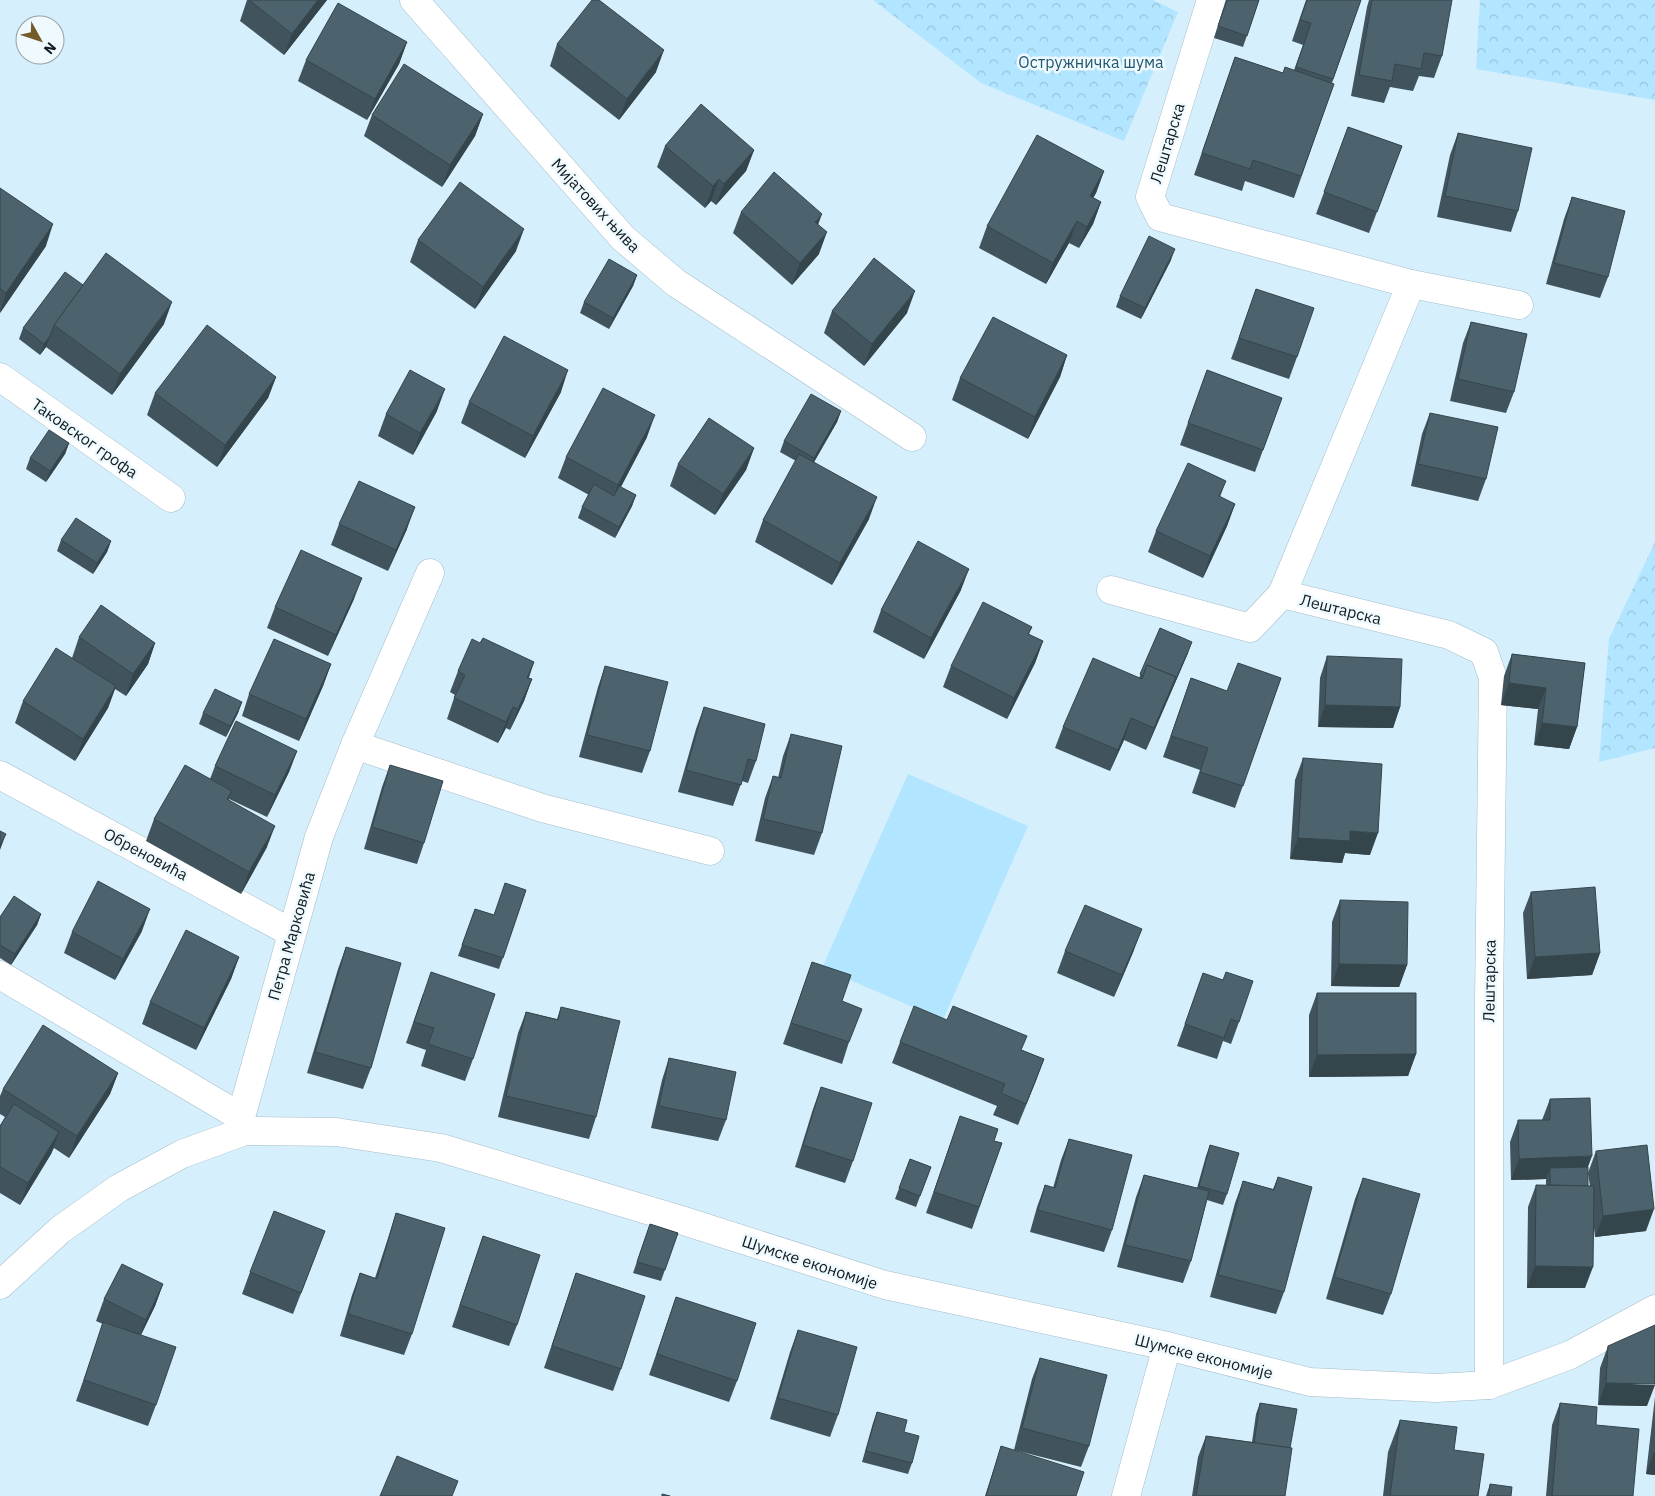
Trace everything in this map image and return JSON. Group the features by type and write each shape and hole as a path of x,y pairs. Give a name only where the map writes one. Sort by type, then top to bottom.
{"street":[{"name":"Мијатових њива","path":"414,0 623,238 676,283 912,437"},
{"name":"Лештарска","path":"1211,0 1150,197 1160,216 1410,284 1282,594 1449,635 1484,652 1493,678 1489,1003 1489,1385"},
{"path":"1410,284 1519,305"},
{"name":"Таковског грофа","path":"0,377 171,498"},
{"name":"Петра Марковића","path":"243,1124 319,836 355,744 430,573"},
{"path":"1111,590 1250,628 1282,594"},
{"path":"355,744 542,808 710,851"},
{"name":"Обреновића","path":"0,775 292,933"},
{"path":"0,975 243,1124"},
{"name":"Шумске економије","path":"0,1285 60,1230 119,1188 243,1124 336,1132 441,1148 684,1221 885,1285 1167,1346 1310,1382 1436,1388 1489,1385 1570,1354 1655,1309"},
{"path":"1126,1496 1167,1346"}],"green space":[{"name":"Остружничка шума","path":"873,0 1153,0 1178,12 1124,141 981,83"},
{"path":"1480,0 1655,0 1655,100 1476,69"},
{"path":"1655,542 1655,748 1599,762 1609,639"},
{"path":"908,774 1028,826 943,1020 822,968"}],"building":[{"path":"249,0 318,0 292,34"},
{"path":"592,0 599,0 664,50 627,99 557,44"},
{"path":"1227,0 1259,0 1247,36 1218,26"},
{"path":"1307,0 1361,0 1333,79 1296,67 1311,23 1300,20"},
{"path":"1372,0 1452,0 1442,56 1424,53 1421,69 1395,64 1392,81 1359,75"},
{"path":"338,3 407,42 375,99 306,60"},
{"path":"1235,57 1283,73 1285,67 1334,84 1301,176 1253,160 1250,169 1202,153"},
{"path":"404,64 483,114 450,165 372,115"},
{"path":"701,104 754,150 724,184 719,179 713,186 665,146"},
{"path":"1348,127 1402,146 1377,212 1324,192"},
{"path":"1458,133 1532,148 1518,211 1445,196"},
{"path":"1037,135 1104,171 1090,196 1101,202 1087,227 1077,221 1053,263 987,226"},
{"path":"774,172 822,214 815,222 827,232 800,263 741,212"},
{"path":"460,182 524,229 483,287 418,240"},
{"path":"0,188 53,224 6,293 0,289"},
{"path":"1572,197 1625,211 1608,277 1554,263"},
{"path":"1149,236 1175,249 1145,308 1120,296"},
{"path":"106,253 172,302 120,374 54,325"},
{"path":"874,258 915,291 872,344 832,311"},
{"path":"609,259 637,275 613,318 584,302"},
{"path":"65,272 83,285 54,325 50,336 44,344 23,328"},
{"path":"1256,289 1314,308 1297,357 1239,338"},
{"path":"993,317 1067,355 1035,417 960,378"},
{"path":"1471,322 1527,334 1514,392 1458,379"},
{"path":"207,325 276,377 225,445 155,393"},
{"path":"504,336 568,370 533,436 469,402"},
{"path":"410,370 445,389 420,433 386,414"},
{"path":"1207,370 1282,398 1263,450 1188,423"},
{"path":"603,388 655,415 618,485 566,457"},
{"path":"811,394 841,411 814,458 784,441"},
{"path":"1430,413 1498,427 1486,479 1418,464"},
{"path":"709,418 754,448 723,494 678,464"},
{"path":"49,430 69,443 50,471 30,458"},
{"path":"799,454 877,497 840,563 763,520"},
{"path":"1188,463 1226,481 1219,496 1235,504 1210,556 1156,531"},
{"path":"359,481 415,507 396,550 339,524"},
{"path":"594,484 614,496 619,486 636,495 619,527 582,507"},
{"path":"76,518 111,541 97,563 61,540"},
{"path":"918,541 969,569 931,638 881,610"},
{"path":"301,550 362,578 336,635 275,607"},
{"path":"983,602 1032,627 1028,634 1043,641 1014,698 951,666"},
{"path":"101,605 155,643 133,674 79,637"},
{"path":"1160,628 1192,642 1172,688 1176,677 1147,665 1143,676 1140,674"},
{"path":"483,638 534,662 527,678 532,679 518,709 513,707 506,722 454,698 465,675 458,671 472,639 480,643"},
{"path":"274,639 331,664 306,719 249,694"},
{"path":"56,648 116,686 83,739 23,701"},
{"path":"1512,654 1585,663 1577,727 1542,723 1546,688 1509,683"},
{"path":"1327,656 1402,659 1400,707 1325,705"},
{"path":"1093,658 1142,679 1147,665 1176,677 1154,728 1131,718 1118,750 1063,727"},
{"path":"1238,663 1281,678 1243,786 1200,772 1208,748 1171,736 1191,678 1227,691"},
{"path":"605,666 668,682 650,751 587,735"},
{"path":"215,689 242,702 230,726 203,713"},
{"path":"704,707 765,724 756,761 748,759 741,785 686,770"},
{"path":"236,721 297,751 275,795 215,766"},
{"path":"791,734 842,746 822,833 763,819 773,776 781,778"},
{"path":"1303,758 1382,764 1378,833 1350,831 1350,841 1298,838"},
{"path":"185,765 232,791 227,799 275,826 249,872 154,819"},
{"path":"390,765 443,781 424,843 372,827"},
{"path":"0,831 6,834 0,845"},
{"path":"98,881 150,909 123,959 72,932"},
{"path":"505,883 526,890 503,958 462,945 475,909 494,915"},
{"path":"1595,887 1600,953 1535,957 1531,892"},
{"path":"14,896 41,914 15,954 0,945 0,917"},
{"path":"1340,900 1408,902 1407,965 1339,964"},
{"path":"1085,905 1142,929 1122,975 1065,951"},
{"path":"186,930 239,957 204,1028 150,1002"},
{"path":"346,947 401,963 371,1068 315,1052"},
{"path":"812,962 851,975 842,1001 862,1009 849,1042 791,1023"},
{"path":"431,972 495,994 473,1059 428,1044 434,1028 414,1022"},
{"path":"1226,972 1253,981 1239,1022 1231,1019 1224,1038 1185,1024 1203,973 1223,980"},
{"path":"1317,993 1416,993 1416,1054 1317,1055"},
{"path":"914,1006 947,1020 953,1006 1027,1036 1021,1050 1044,1059 1026,1104 1001,1093 1005,1084 900,1042"},
{"path":"561,1007 620,1021 596,1117 506,1096 526,1012 558,1020"},
{"path":"43,1025 118,1073 77,1136 3,1089"},
{"path":"669,1058 736,1072 726,1120 659,1106"},
{"path":"821,1087 872,1103 853,1161 803,1145"},
{"path":"1590,1098 1592,1156 1519,1159 1518,1120 1550,1120 1550,1099"},
{"path":"14,1104 59,1132 28,1183 0,1167 0,1126"},
{"path":"960,1116 998,1129 994,1141 1002,1143 979,1207 934,1192"},
{"path":"1069,1139 1132,1155 1112,1230 1038,1210 1045,1185 1055,1188"},
{"path":"1210,1145 1239,1153 1227,1194 1199,1186"},
{"path":"1647,1145 1654,1209 1603,1216 1596,1151"},
{"path":"910,1159 931,1167 920,1196 899,1188"},
{"path":"1588,1167 1588,1186 1550,1185 1550,1168"},
{"path":"1144,1175 1209,1191 1191,1261 1125,1245"},
{"path":"1278,1177 1312,1187 1284,1292 1218,1275 1243,1181 1274,1190"},
{"path":"1363,1178 1420,1194 1391,1294 1334,1277"},
{"path":"1536,1185 1594,1186 1593,1267 1535,1266"},
{"path":"274,1211 325,1231 301,1293 250,1272"},
{"path":"396,1213 445,1228 412,1334 348,1314 360,1273 377,1279"},
{"path":"650,1224 678,1233 665,1270 637,1262"},
{"path":"483,1236 540,1255 517,1325 460,1305"},
{"path":"122,1264 163,1284 146,1320 104,1299"},
{"path":"576,1273 645,1296 621,1369 552,1346"},
{"path":"676,1297 756,1323 737,1381 657,1354"},
{"path":"103,1322 176,1347 156,1405 84,1380"},
{"path":"1655,1325 1655,1384 1606,1383 1608,1346"},
{"path":"798,1330 857,1347 838,1415 778,1398"},
{"path":"1040,1358 1107,1375 1089,1446 1022,1428"},
{"path":"1260,1403 1297,1409 1290,1448 1254,1443"},
{"path":"1560,1403 1597,1407 1596,1425 1639,1429 1633,1496 1552,1496"},
{"path":"877,1412 907,1420 904,1432 919,1436 912,1463 866,1451"},
{"path":"1400,1420 1457,1427 1454,1450 1484,1454 1478,1496 1390,1496"},
{"path":"1206,1436 1292,1448 1285,1496 1196,1496"},
{"path":"1001,1446 1084,1472 1076,1496 986,1496"},
{"path":"397,1456 458,1481 452,1496 380,1496"},
{"path":"1490,1484 1512,1487 1511,1496 1489,1496"}]}
